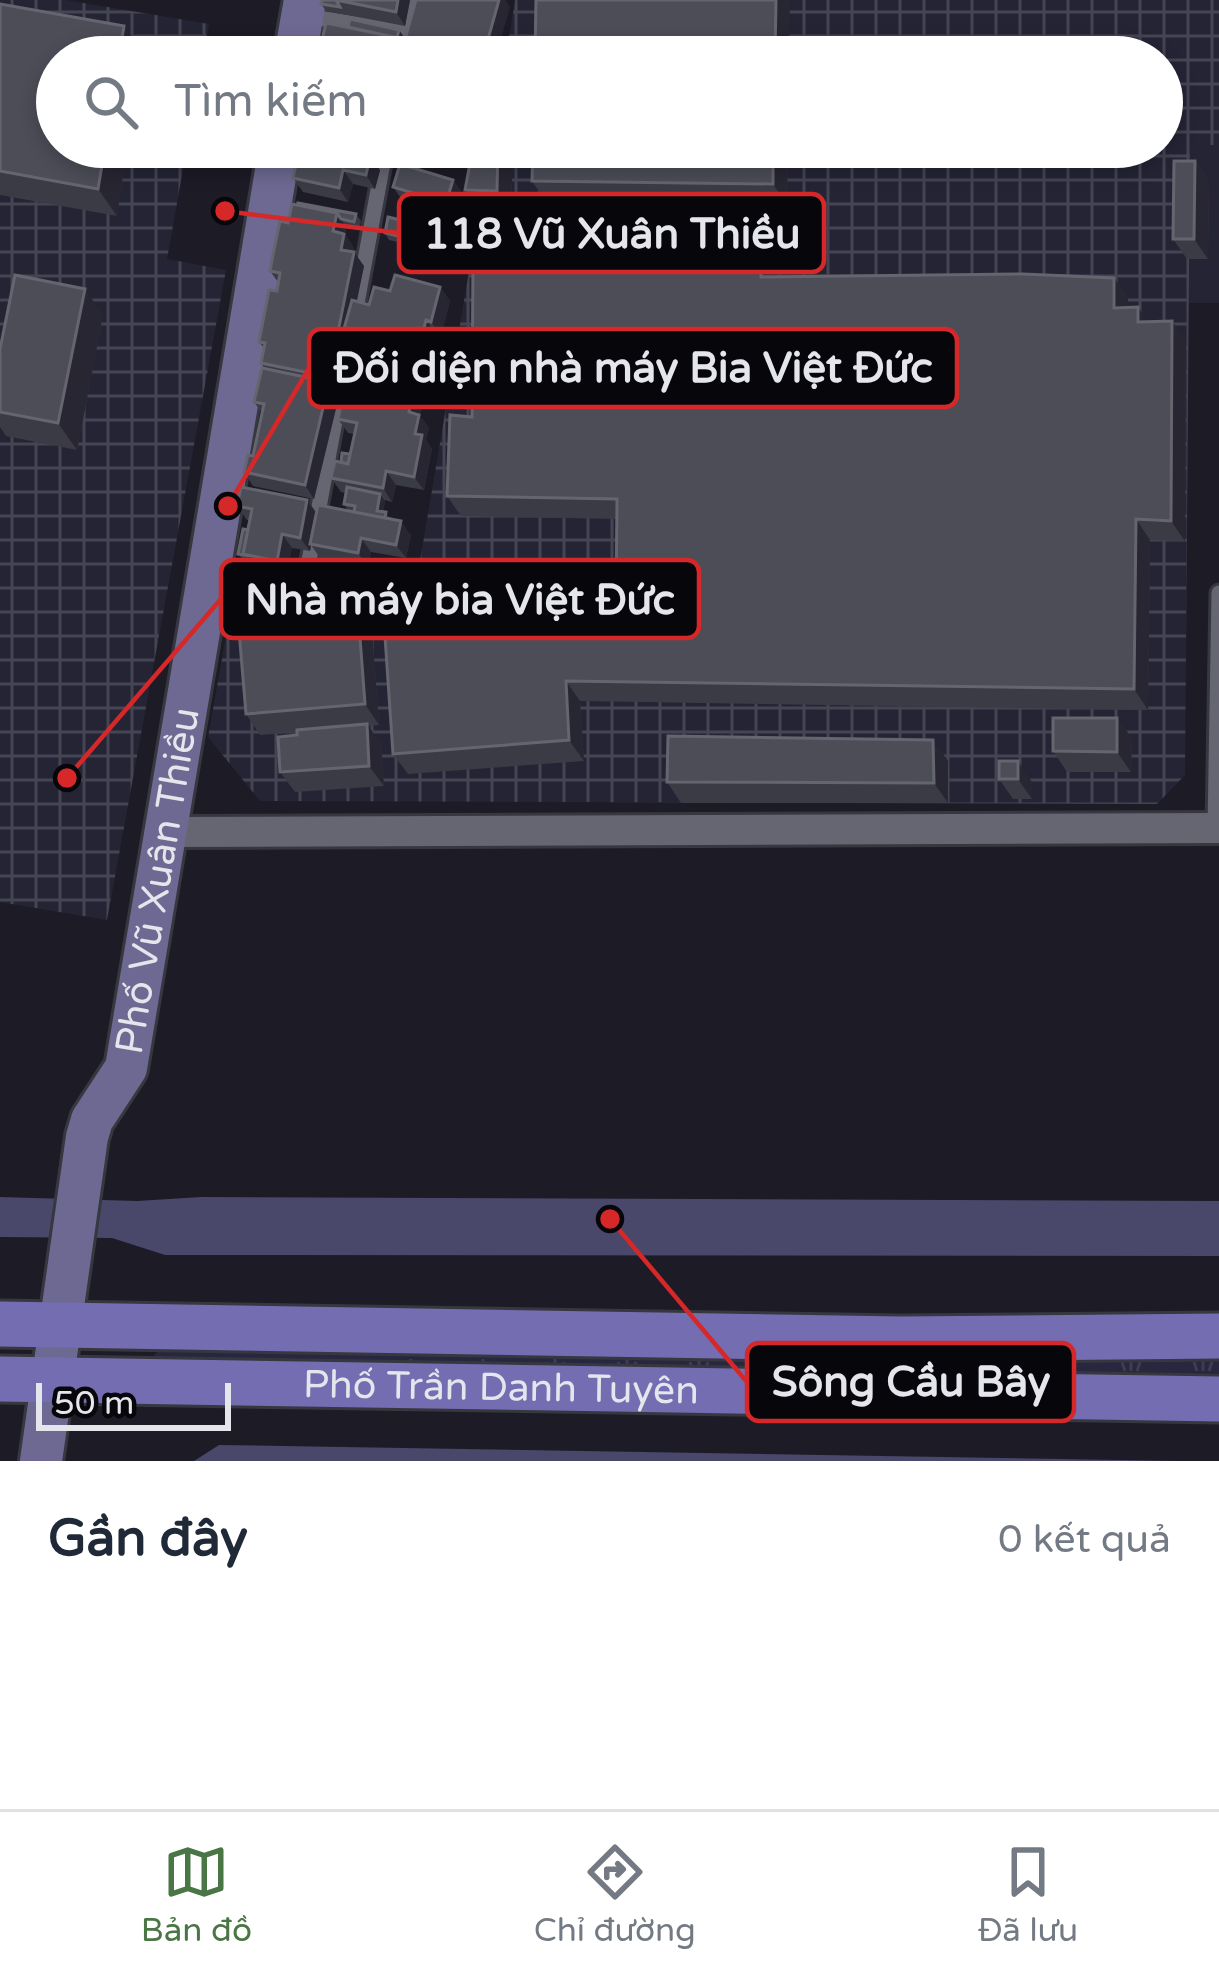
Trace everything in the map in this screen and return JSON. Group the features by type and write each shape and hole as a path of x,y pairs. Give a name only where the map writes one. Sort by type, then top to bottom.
{"main road":[{"name":"Phố Vũ Xuân Thiều","path":"41,1461 80,1182 92,1120 126,1068 281,205 280,168"},
{"name":"Phố Trần Danh Tuyên","path":"0,1324 901,1339 1219,1336"},
{"name":"Phố Trần Danh Tuyên","path":"0,1379 1219,1399"}],"street":[{"path":"165,832 1217,828"}],"lane":[{"path":"406,36 413,0"},
{"path":"301,24 407,32"},
{"path":"306,577 382,168"},
{"path":"352,214 373,216"},
{"path":"320,390 340,394"},
{"path":"1217,828 1219,593"}],"shaded area":[{"path":"0,0 66,0 209,24 207,36 36,36 36,168 183,168 167,259 226,270 107,920 0,902"},
{"path":"515,0 1219,0 1219,145 1190,145 1185,775 1157,804 260,801 208,737 235,586 417,579 486,168 1183,168 1183,36 509,36"},
{"path":"1190,144 1219,145 1219,303 1186,303"},
{"path":"0,1197 1219,1201 1219,1256 165,1255 112,1238 0,1237"},
{"path":"219,1445 1178,1461 194,1461"}],"green space":[{"path":"159,1351 1219,1358 1219,1373 161,1366 151,1358"}],"building":[{"path":"336,0 398,0 396,12"},
{"path":"416,0 499,0 489,36 406,36"},
{"path":"536,0 776,0 775,36 535,36"},
{"path":"0,4 124,26 122,36 36,36 36,168 102,168 98,189 0,171"},
{"path":"350,19 399,30 397,36 389,36 348,27"},
{"path":"326,23 389,36 323,36"},
{"path":"1183,161 1195,161 1194,239 1173,239 1174,168 1183,168"},
{"path":"295,168 368,168 366,175 343,170 339,188 293,178"},
{"path":"399,168 453,180 446,203 393,187"},
{"path":"469,168 498,168 497,191 465,190"},
{"path":"532,168 773,168 773,184 532,181"},
{"path":"298,203 356,214 354,222 337,213"},
{"path":"292,204 337,213 333,231 344,234 341,250 354,252 329,377 261,363 265,343 259,342 269,290 277,291 280,273 270,271 273,255 280,221 288,223"},
{"path":"388,217 422,225 418,241 385,233"},
{"path":"473,259 761,266 761,277 1023,274 1114,278 1114,308 1138,307 1138,322 1172,321 1171,521 1136,519 1134,689 566,681 569,740 393,754 381,578 570,567 581,600 616,601 617,499 447,496 450,415 472,417"},
{"path":"15,275 85,289 58,423 0,412 0,349"},
{"path":"395,275 440,287 431,322 426,320 422,336 440,341 433,367 340,343 352,300 369,305 374,287 390,291"},
{"path":"262,368 329,382 305,485 244,472 248,455 253,456 264,404 254,402"},
{"path":"348,371 414,384 409,412 419,415 415,434 422,435 414,477 386,471 383,488 331,478 335,461 348,464 357,423 338,419"},
{"path":"241,487 307,500 300,538 282,534 277,561 243,554 252,509 237,506"},
{"path":"347,487 380,494 377,511 386,512 385,518 354,512 355,506 344,504"},
{"path":"318,505 401,521 396,545 361,538 358,553 310,544"},
{"path":"243,529 248,530 244,555 238,554"},
{"path":"356,585 365,704 246,714 236,595"},
{"path":"1053,718 1117,718 1117,752 1053,751"},
{"path":"367,724 369,766 280,772 278,737 297,735 297,730"},
{"path":"668,736 933,740 934,783 667,782"},
{"path":"999,761 1018,761 1018,779 999,779"}],"place":[{"name":"118 Vũ Xuân Thiều","path":"225,211"},
{"name":"Đối diện nhà máy Bia Việt Đức","path":"228,506"},
{"name":"Nhà máy bia Việt Đức","path":"67,778"},
{"name":"Sông Cầu Bây","path":"610,1219"}]}
